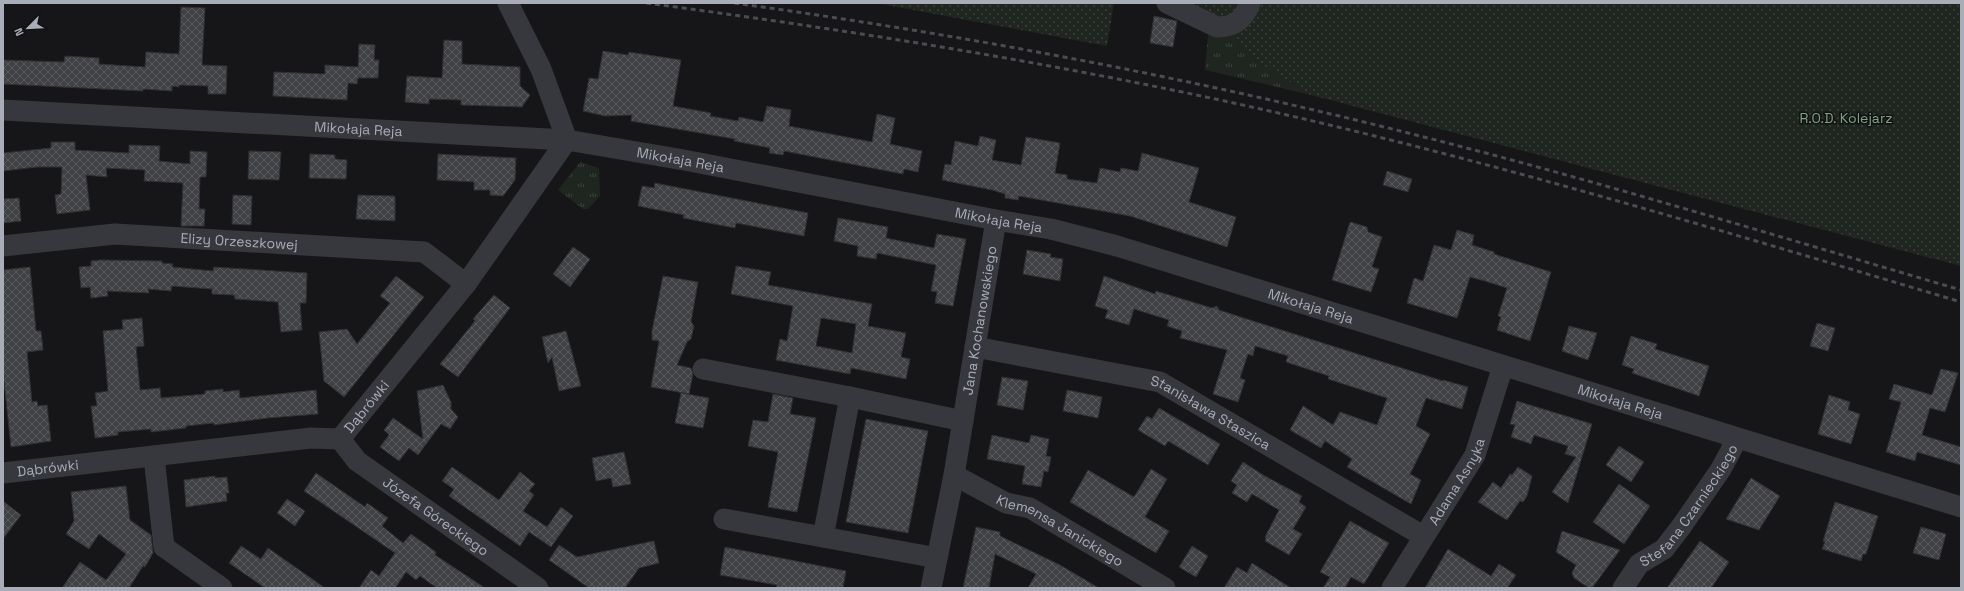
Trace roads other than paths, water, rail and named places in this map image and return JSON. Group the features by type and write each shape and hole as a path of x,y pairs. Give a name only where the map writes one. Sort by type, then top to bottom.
{"street":[{"path":"508,3 541,69 567,140"},
{"path":"1167,3 1218,27 1226,27 1241,19 1250,3"},
{"name":"Mikołaja Reja","path":"3,110 567,140 684,160 1050,229 1117,246 1961,507"},
{"name":"Dąbrówki","path":"3,473 311,438 340,439 466,284 567,140"},
{"name":"Jana Kochanowskiego","path":"931,588 954,475 996,220"},
{"name":"Elizy Orzeszkowej","path":"3,246 115,234 424,252 466,284"},
{"name":"Stanisława Staszica","path":"975,347 1160,382 1423,536"},
{"name":"Adama Asnyka","path":"1392,588 1474,455 1504,366"},
{"path":"703,369 850,397 963,421"},
{"path":"823,537 850,397"},
{"name":"Stefana Czarnieckiego","path":"1623,588 1639,564 1664,549 1681,527 1722,469 1737,438"},
{"name":"Józefa Góreckiego","path":"340,439 357,462 538,588"},
{"path":"154,456 164,546 222,588"},
{"name":"Klemensa Janickiego","path":"954,475 1006,503 1030,508 1165,588"},
{"path":"724,519 938,558"}],"railway":[{"path":"646,3 804,25 962,50 1118,79 1274,112 1447,154 1533,177 1961,302"},
{"path":"734,3 908,29 1081,60 1253,96 1339,116 1559,173 1694,211 1961,290"}],"park label":[{"name":"R.O.D. Kolejarz","path":"1846,118"}]}
